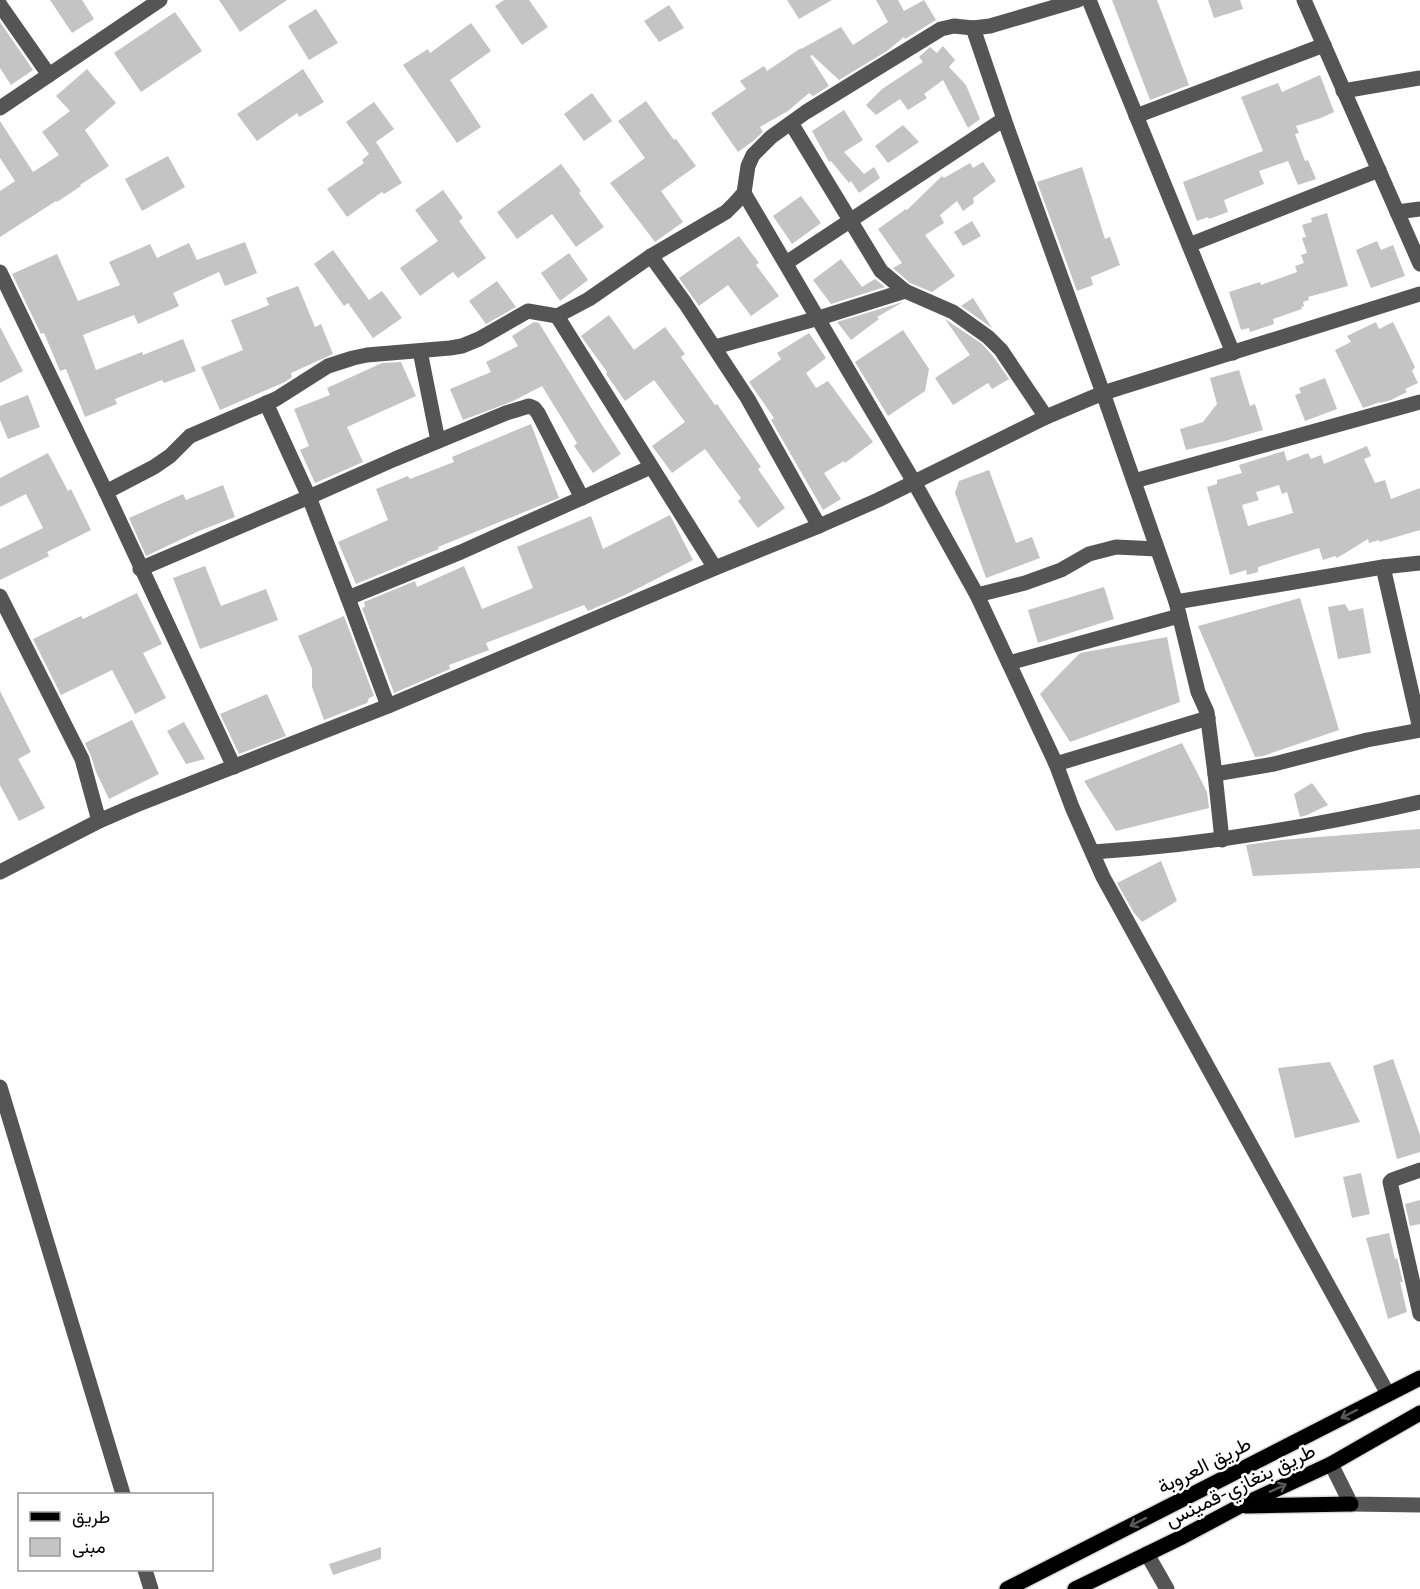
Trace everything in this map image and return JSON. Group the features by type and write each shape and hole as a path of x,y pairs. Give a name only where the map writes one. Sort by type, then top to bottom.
{"main road":[{"name":"طريق العروبة","path":"1006,1589 1420,1378"},
{"name":"طريق بنغازي-قمينس","path":"1075,1589 1240,1506 1331,1464 1420,1413"},
{"path":"1240,1506 1351,1504"}],"street":[{"path":"0,108 160,0"},
{"path":"106,492 154,467 170,456 190,436 266,403 328,366 367,356 450,348 470,343 528,311 557,316 589,299 651,256 726,212 744,193 748,166 753,155 771,137 806,112 941,29 954,26 973,28 990,26 1078,0"},
{"path":"1089,0 1233,353"},
{"path":"1304,0 1420,264"},
{"path":"0,5 49,75"},
{"path":"973,28 1134,481 1177,609 1198,692 1207,712 1222,840"},
{"path":"1136,116 1324,45"},
{"path":"1343,91 1420,78"},
{"path":"786,263 1004,119"},
{"path":"791,123 881,271 905,291 953,312 988,338 1001,350 1046,417"},
{"path":"1189,245 1379,170"},
{"path":"744,193 819,318 977,595 1056,764 1103,877 1388,1394"},
{"path":"1397,212 1420,209"},
{"path":"651,256 715,347 774,443 819,526"},
{"path":"0,272 106,492 234,767"},
{"path":"715,347 905,291"},
{"path":"0,872 99,821 388,706 819,526 1046,417 1103,393 1420,294"},
{"path":"557,316 715,568"},
{"path":"420,351 438,441"},
{"path":"1134,481 1420,402"},
{"path":"266,403 309,497 388,706"},
{"path":"140,569 438,441 522,408 532,407 536,411 582,498"},
{"path":"348,598 461,552 651,467"},
{"path":"977,595 1024,583 1061,570 1098,551 1116,547 1157,549"},
{"path":"1009,663 1177,609 1383,567 1420,563"},
{"path":"1215,774 1274,764 1420,729 1383,567"},
{"path":"0,596 82,759 99,821"},
{"path":"1056,764 1208,718"},
{"path":"1093,852 1222,840 1362,816 1420,802"},
{"path":"0,1087 123,1493"},
{"path":"1420,1170 1392,1179 1390,1182 1420,1314"},
{"path":"1331,1464 1351,1504 1420,1505"},
{"path":"1147,1554 1167,1589"},
{"path":"146,1571 151,1589"}],"building":[{"path":"50,0 82,0 94,19 72,33"},
{"path":"219,0 287,0 240,32"},
{"path":"504,0 529,0 548,27 522,45 495,6"},
{"path":"787,0 832,0 799,19"},
{"path":"876,0 898,0 904,11 924,0 936,20 905,39 904,37 887,51 839,80 812,55 810,56 829,86 813,96 809,93 788,111 760,127 763,132 738,152 711,113 746,89 740,81 764,66 767,71 801,48 841,27 853,45 888,22"},
{"path":"1112,0 1157,0 1189,85 1150,100"},
{"path":"1208,0 1240,0 1243,9 1214,18"},
{"path":"669,5 684,28 659,42 644,21"},
{"path":"316,9 338,43 309,60 288,26"},
{"path":"175,12 202,51 141,92 114,53"},
{"path":"0,22 33,70 11,85 0,68"},
{"path":"471,23 491,51 450,80 481,127 457,143 403,65 428,49 430,53"},
{"path":"943,46 955,60 949,67 966,85 980,119 968,128 943,80 924,94 927,98 908,110 900,99 876,115 866,105 882,89 923,62 919,57 930,47 937,53"},
{"path":"87,69 116,103 85,130 109,166 0,237 0,191 15,181 0,158 0,121 33,172 59,155 42,132 70,111 56,96"},
{"path":"303,69 324,102 299,117 297,113 257,141 237,114"},
{"path":"1320,75 1334,112 1296,126 1299,133 1295,134 1305,161 1308,160 1316,179 1298,185 1288,161 1259,171 1264,184 1224,200 1228,212 1197,221 1183,182 1263,151 1241,97 1278,83 1282,92"},
{"path":"592,93 612,121 584,141 564,114"},
{"path":"646,101 696,166 661,191 683,222 655,242 610,183 645,158 618,121"},
{"path":"374,102 394,129 376,142 402,183 384,194 382,192 347,217 327,189 364,163 362,160 369,154 346,122"},
{"path":"844,110 863,140 844,152 864,174 874,167 880,178 859,193 851,181 849,183 831,161 829,162 812,131"},
{"path":"903,125 919,142 888,163 875,146"},
{"path":"168,156 185,187 142,211 125,179"},
{"path":"983,162 996,181 973,198 974,203 963,211 957,201 940,215 944,223 925,235 955,276 932,292 910,283 893,268 902,263 878,229 907,210 942,176 944,178 970,163 973,168"},
{"path":"561,164 604,227 576,247 552,214 517,239 497,212"},
{"path":"1082,167 1105,239 1110,237 1120,265 1091,277 1093,285 1077,291 1037,182"},
{"path":"443,190 463,218 459,221 486,258 458,278 453,272 420,296 400,268 438,241 415,210"},
{"path":"801,196 821,223 792,244 773,216"},
{"path":"1327,213 1348,286 1308,297 1309,300 1303,302 1302,309 1273,319 1274,324 1250,332 1249,328 1241,330 1229,292 1260,282 1261,285 1297,272 1295,266 1304,263 1301,255 1307,253 1302,238 1306,237 1302,225 1312,222 1311,218"},
{"path":"972,221 981,236 963,246 954,232"},
{"path":"739,236 759,263 756,265 779,296 751,316 728,285 699,306 679,278"},
{"path":"1377,241 1381,250 1393,245 1405,276 1371,288 1356,250"},
{"path":"245,242 257,273 225,286 219,272 173,293 179,306 138,324 134,315 83,335 96,370 183,339 196,371 164,383 162,380 115,399 117,404 85,417 66,369 60,371 44,333 41,334 12,274 57,254 78,301 120,285 109,262 150,244 157,258 189,243 197,260"},
{"path":"333,250 369,300 382,291 402,318 373,338 348,303 344,306 314,264"},
{"path":"569,253 588,280 560,301 541,273"},
{"path":"841,259 862,287 875,279 885,287 831,304 813,280"},
{"path":"497,281 516,307 486,324 469,301"},
{"path":"298,286 315,327 321,324 333,354 291,373 292,377 285,382 220,410 201,367 243,350 231,320 269,305 266,298"},
{"path":"973,298 992,328 961,306"},
{"path":"903,302 877,317 879,319 851,340 837,322"},
{"path":"609,315 634,350 665,327 685,354 681,357 761,467 758,469 785,508 758,528 738,501 741,498 705,449 672,473 652,446 685,422 654,380 625,401 581,336"},
{"path":"945,319 982,344 1009,379 992,389 988,383 953,405 935,378 970,355"},
{"path":"534,322 539,323 621,454 593,473 574,446 577,443 542,386 513,401 463,420 450,389 491,372 486,362 518,346 512,336"},
{"path":"1376,322 1379,329 1393,322 1415,367 1412,371 1418,383 1405,389 1407,392 1391,400 1363,408 1335,350 1351,342 1347,336"},
{"path":"0,327 23,371 0,383"},
{"path":"903,330 929,369 925,391 888,416 855,362"},
{"path":"809,333 826,358 806,373 816,388 828,381 873,442 845,463 844,461 824,473 841,499 823,510 771,420 774,418 749,382 781,359 777,353"},
{"path":"401,362 416,396 347,427 363,462 315,483 300,450 309,446 294,409 330,395 327,388 382,363"},
{"path":"1239,370 1250,406 1255,404 1263,430 1186,450 1180,429 1203,422 1217,404 1210,378"},
{"path":"1325,378 1337,409 1305,421 1295,395 1301,393 1299,388"},
{"path":"28,395 40,427 8,439 0,420 0,406"},
{"path":"531,424 559,498 438,547 439,549 356,584 338,542 388,520 376,489 408,476 410,479 454,462 452,457"},
{"path":"1367,446 1371,456 1364,459 1375,483 1385,480 1391,499 1420,488 1420,530 1379,542 1379,540 1369,543 1368,539 1337,558 1335,556 1323,560 1319,548 1258,567 1258,572 1247,575 1246,570 1230,575 1207,487 1217,484 1217,480 1242,473 1239,465 1284,451 1287,461 1308,453 1311,459 1321,455 1324,464","holes":["1279,485 1282,494 1287,492 1293,513 1248,526 1242,505 1259,500 1256,492"]},
{"path":"48,453 68,491 71,489 91,530 47,552 49,556 0,580 0,549 43,528 26,494 0,507 0,478"},
{"path":"989,470 1016,543 1032,537 1040,558 986,578 955,493 959,481"},
{"path":"223,485 235,517 146,556 129,518 183,494 186,500"},
{"path":"670,515 693,560 588,611 584,605 486,643 489,650 449,665 450,669 394,693 362,608 365,607 364,602 415,581 417,587 464,566 482,609 533,588 517,547 591,516 603,549"},
{"path":"205,566 221,606 266,589 278,620 200,649 173,578"},
{"path":"1104,587 1114,619 1038,643 1028,610"},
{"path":"137,593 162,644 143,653 166,698 135,714 112,670 61,695 33,639 81,616 83,619"},
{"path":"1300,598 1339,730 1255,757 1198,626"},
{"path":"1345,604 1349,611 1363,608 1371,653 1338,659 1328,607"},
{"path":"344,616 374,696 369,698 367,703 324,720 312,687 312,669 298,636"},
{"path":"1167,637 1180,702 1070,742 1040,694 1080,653"},
{"path":"0,691 31,752 18,759 45,808 19,821 0,785"},
{"path":"267,694 286,736 239,754 220,714"},
{"path":"132,720 159,774 109,799 85,743"},
{"path":"184,722 205,759 186,764 167,731"},
{"path":"1182,743 1207,792 1209,808 1116,831 1084,781"},
{"path":"1312,783 1328,805 1300,817 1294,794"},
{"path":"1420,829 1420,868 1253,876 1246,845 1281,840"},
{"path":"1161,861 1177,901 1142,922 1134,913 1117,883"},
{"path":"1393,1059 1420,1135 1420,1152 1397,1159 1373,1066"},
{"path":"1330,1062 1360,1122 1295,1138 1278,1068"},
{"path":"1361,1173 1370,1214 1352,1218 1343,1177"},
{"path":"1420,1200 1420,1224 1410,1226 1405,1204"},
{"path":"1389,1233 1403,1282 1400,1282 1407,1312 1388,1319 1366,1238"},
{"path":"381,1547 381,1559 333,1575 329,1564"}]}
